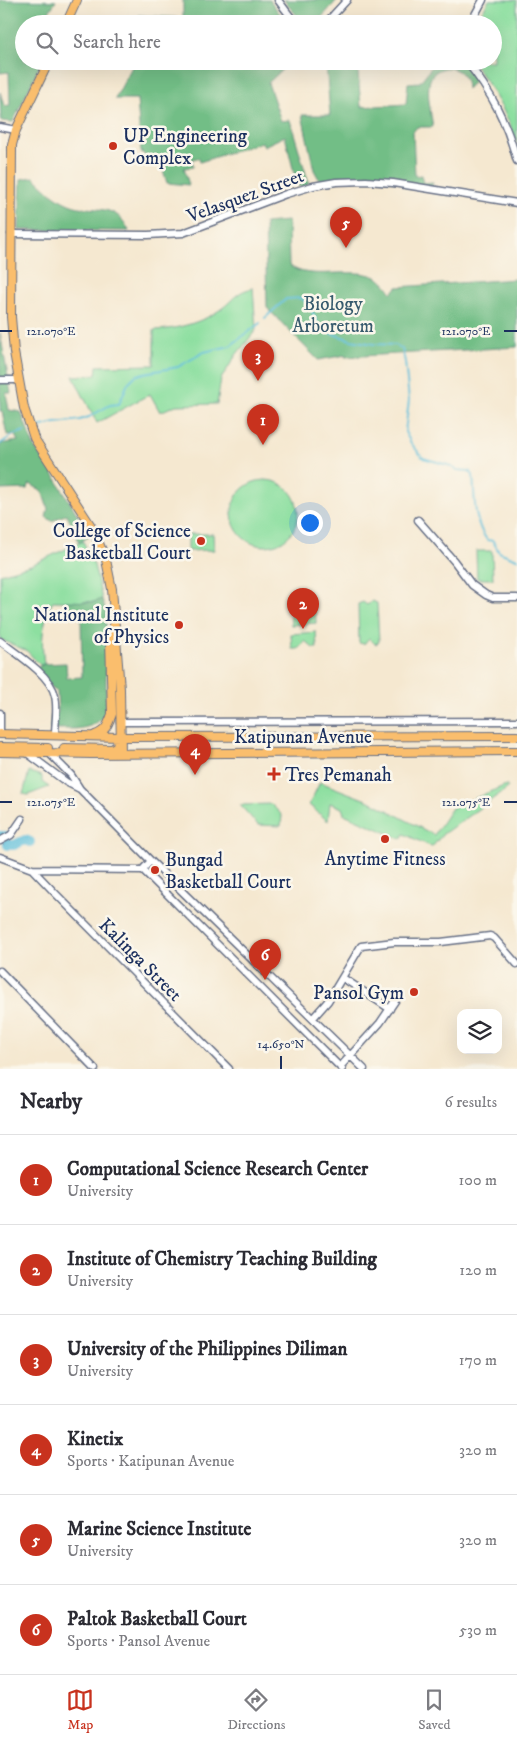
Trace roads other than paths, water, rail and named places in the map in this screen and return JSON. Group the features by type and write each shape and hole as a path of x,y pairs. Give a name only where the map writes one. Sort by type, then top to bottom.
{"main road":[{"path":"70,15 76,0"},
{"path":"0,747 112,749 118,745 120,722 112,589 100,543 34,438 24,408 18,380 11,316 12,145 16,130 45,70"},
{"path":"93,736 104,732 112,714 110,638 114,625"},
{"path":"120,722 138,736"},
{"name":"Katipunan Avenue","path":"0,734 228,737 517,736"},
{"path":"118,736 121,754"},
{"path":"381,736 381,752"},
{"path":"227,752 226,744 228,737"},
{"name":"Katipunan Avenue","path":"0,752 121,754 517,752"}],"street":[{"path":"278,0 289,15"},
{"path":"333,15 347,0"},
{"path":"475,15 483,0"},
{"path":"473,70 502,115 517,160"},
{"path":"0,127 16,130"},
{"name":"Velasquez Street","path":"11,234 155,235 183,233 286,194 336,182 379,181 517,203"},
{"path":"0,380 18,380"},
{"path":"418,520 472,585 494,598 517,598"},
{"path":"0,642 32,666 52,688 56,701 55,735"},
{"path":"0,713 0,730"},
{"name":"Katipunan Avenue","path":"120,722 517,721"},
{"path":"27,753 80,790 364,1069"},
{"path":"49,753 72,775 80,790"},
{"path":"2,840 11,835 22,819"},
{"path":"0,856 32,869 144,870 341,1068 390,1009 399,995"},
{"path":"144,870 151,861"},
{"name":"Kalinga Street","path":"32,869 229,1069"},
{"path":"313,1018 328,1002 361,946 394,942 441,942 490,936 517,964"},
{"path":"0,971 95,1069"},
{"path":"343,978 390,1009"}],"waterway":[{"path":"265,318 286,299 302,298 310,307 318,324 324,331 351,340 396,345 402,349 409,400 405,432 411,443 423,458 448,465 457,470 469,471 473,475 477,517 482,533 487,540 493,541 499,552 517,559"},
{"path":"33,428 80,420 110,405 119,404 128,383 135,376 178,367 204,352 230,346 260,323"},
{"path":"0,444 13,435 25,431"},
{"path":"0,836 5,836 8,845 14,845 25,840 30,842"}],"place":[{"name":"UP Engineering Complex","path":"113,146"},
{"name":"Marine Science Institute","path":"346,248"},
{"name":"University of the Philippines Diliman","path":"258,381"},
{"name":"Computational Science Research Center","path":"263,445"},
{"name":"College of Science Basketball Court","path":"201,541"},
{"name":"National Institute of Physics","path":"179,625"},
{"name":"Institute of Chemistry Teaching Building","path":"303,629"},
{"name":"Tres Pemanah","path":"274,774"},
{"name":"Kinetix","path":"195,775"},
{"name":"Anytime Fitness","path":"385,839"},
{"name":"Bungad Basketball Court","path":"155,870"},
{"name":"Paltok Basketball Court","path":"265,980"},
{"name":"Pansol Gym","path":"414,992"}],"park label":[{"name":"Biology Arboretum","path":"333,314"}]}
